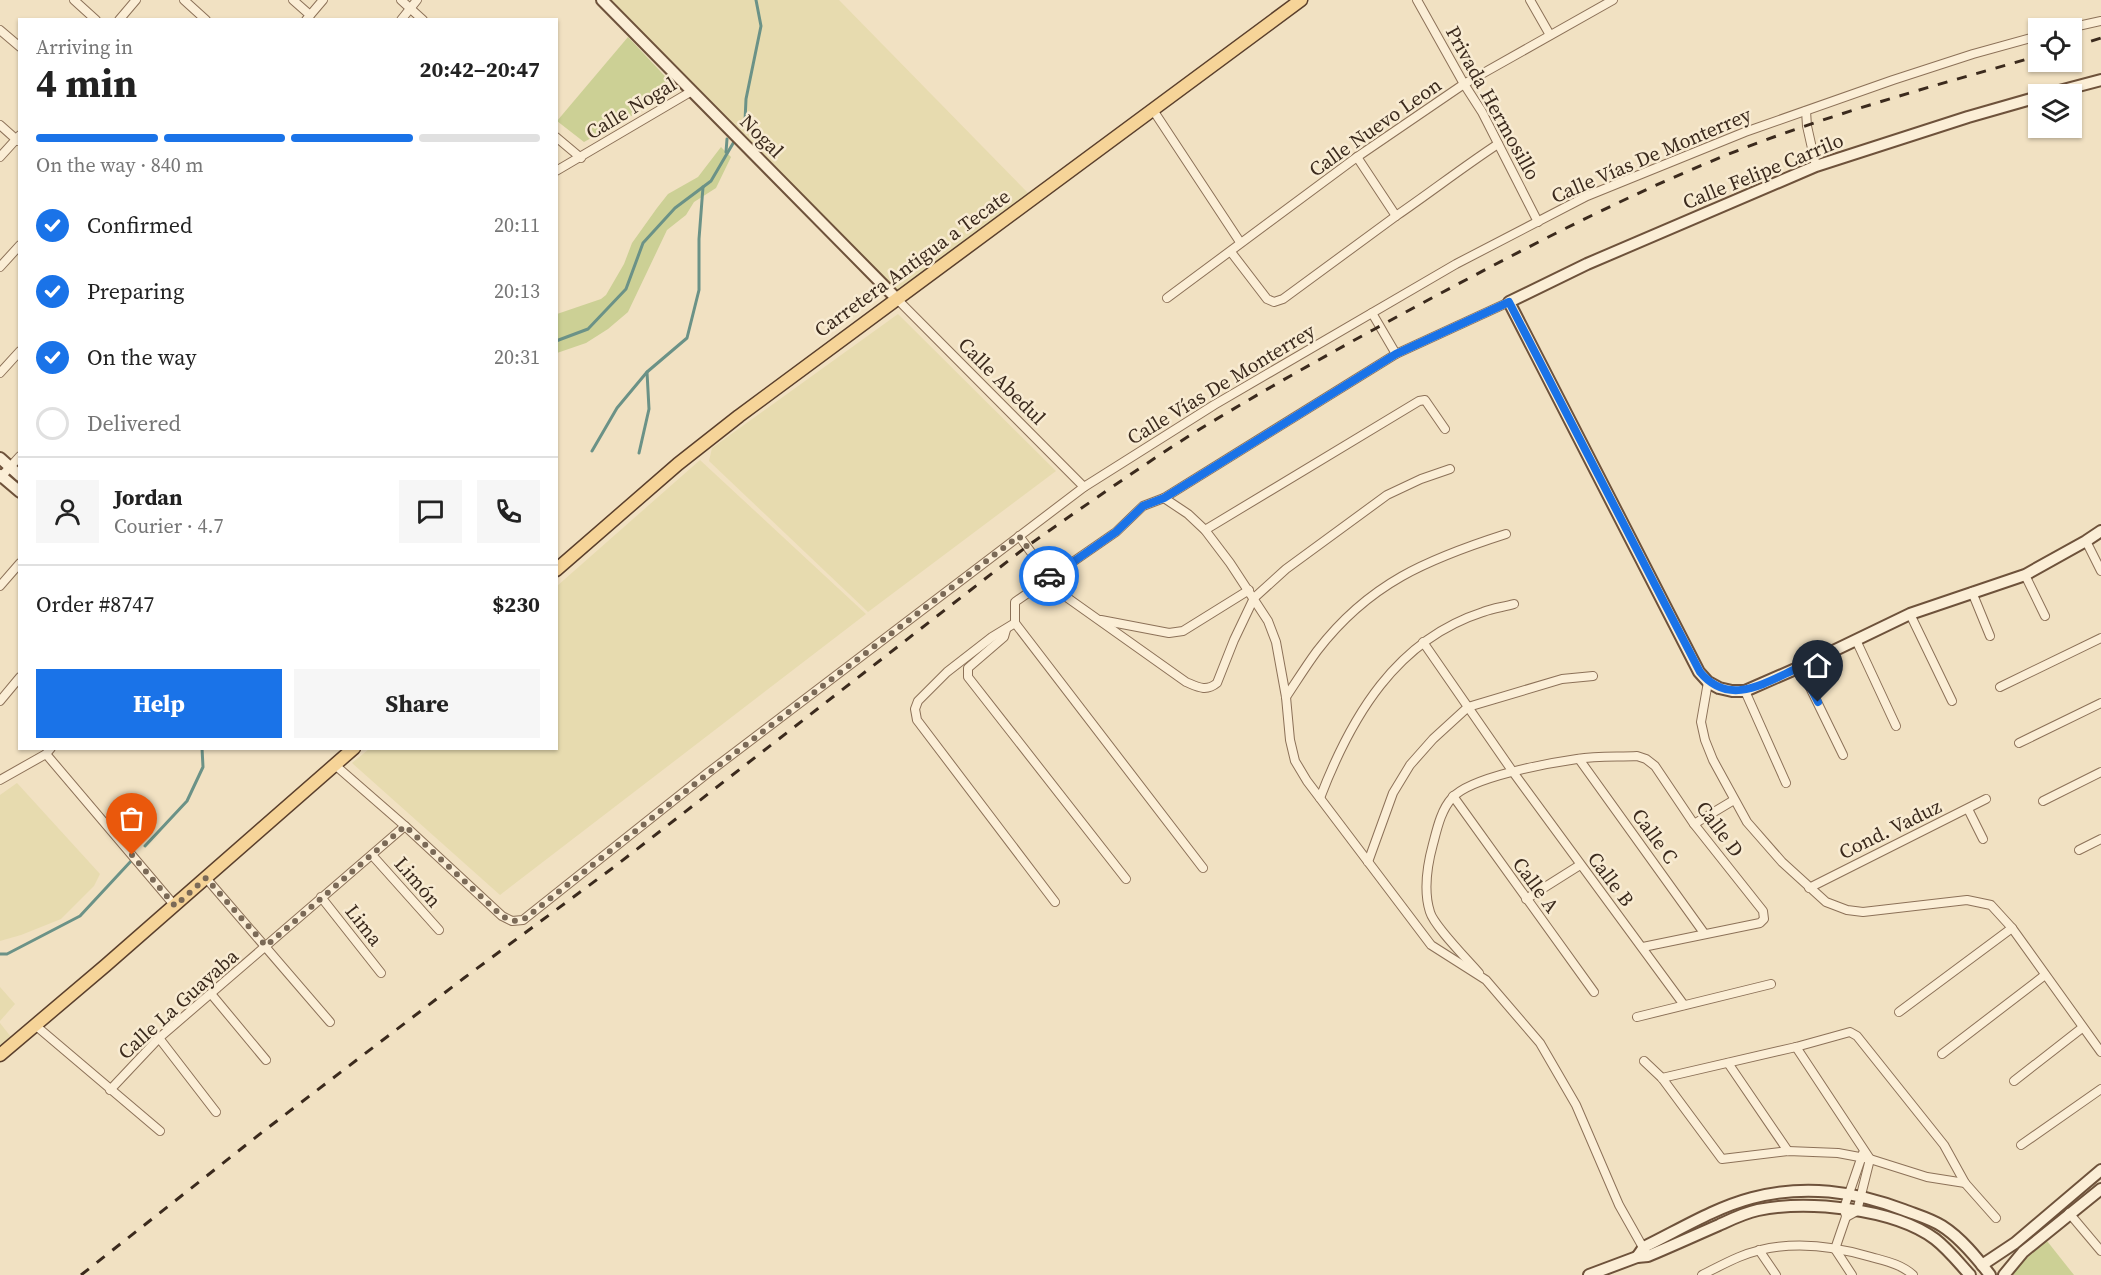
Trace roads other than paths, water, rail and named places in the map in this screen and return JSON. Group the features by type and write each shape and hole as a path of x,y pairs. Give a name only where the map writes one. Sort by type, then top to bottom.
{"main road":[{"name":"Carretera Antigua a Tecate","path":"558,568 706,440 1301,0"},
{"path":"0,1055 175,906 335,765 347,750"}],"street":[{"path":"74,0 94,18"},
{"path":"121,18 136,0"},
{"path":"184,0 204,18"},
{"path":"293,0 308,17 323,0"},
{"path":"400,0 421,18"},
{"path":"402,18 417,0"},
{"name":"Nogal","path":"602,0 896,298"},
{"name":"Privada Hermosillo","path":"1417,0 1482,112 1538,222"},
{"path":"1530,0 1550,36"},
{"name":"Calle Nuevo Leon","path":"1167,298 1231,252 1240,242 1464,84 1550,36 1604,2 1613,0"},
{"path":"2082,25 2101,21"},
{"path":"0,30 18,45"},
{"name":"Calle Vías De Monterrey","path":"405,826 502,916 512,921 523,920 710,772 1084,487 1214,405 1456,264 1587,196 1745,132 1962,58 2028,39"},
{"path":"2082,85 2101,80"},
{"name":"Calle Nogal","path":"558,170 692,91"},
{"name":"Calle Felipe Carrilo","path":"1509,302 1587,264 1816,166 2028,100"},
{"path":"1153,110 1240,242"},
{"path":"1806,111 1816,166"},
{"path":"0,125 18,138 0,157"},
{"path":"558,138 581,158"},
{"path":"1231,252 1267,299 1274,302 1283,299 1438,187 1455,171 1498,144"},
{"path":"1358,157 1396,216"},
{"path":"0,267 18,247"},
{"name":"Calle Abedul","path":"896,298 1084,487"},
{"path":"1203,868 1016,623 1015,602 1116,532 1143,506 1164,498 1396,354 1509,302 1694,662 1708,682 1719,688 1744,691 1910,614 2025,575 2101,531"},
{"path":"1372,313 1396,354"},
{"path":"0,373 18,353"},
{"path":"1205,531 1419,401 1425,400 1445,429"},
{"path":"0,458 18,474"},
{"path":"18,458 1,476 18,490"},
{"path":"1019,536 1050,578 1055,589 1186,682 1203,688 1211,688 1217,683 1254,598 1286,569 1387,495 1421,479 1450,469"},
{"path":"1164,498 1188,514 1205,531 1249,590 1268,621 1276,642 1295,761 1307,781 1431,945 1486,980"},
{"path":"1286,697 1317,651 1335,630 1360,605 1386,585 1454,550 1506,534"},
{"path":"2086,541 2101,571"},
{"path":"0,586 18,565"},
{"path":"2025,575 2045,616"},
{"path":"1096,619 1169,633 1183,631 1249,590"},
{"path":"1972,592 1990,636"},
{"path":"1320,798 1343,742 1380,685 1400,663 1423,642 1462,620 1484,611 1514,604"},
{"path":"1910,614 1952,701"},
{"path":"1016,623 992,637 947,672 918,701 915,709 917,720 1055,902"},
{"path":"1006,630 1004,637 968,668 966,672 968,677 1126,879"},
{"path":"2000,687 2101,638"},
{"path":"1856,640 1896,726"},
{"name":"Calle B","path":"1423,642 1513,772 1684,1005"},
{"path":"1800,667 1843,755"},
{"path":"1368,862 1393,793 1410,765 1433,739 1468,707 1562,679 1593,676"},
{"path":"0,700 18,680"},
{"path":"1708,682 1701,722 1713,760 1747,822 1782,862 1809,888 1826,902 1847,910 1863,912 1967,900 1991,905 2012,928 2101,1052"},
{"path":"1744,691 1786,783"},
{"path":"2019,743 2101,703"},
{"path":"0,780 49,751 175,906"},
{"name":"Calle D","path":"1579,759 1637,756 1655,766 1694,824 1763,911 1764,919 1760,923 1704,933"},
{"path":"1579,759 1513,772 1467,786 1453,796 1436,830 1428,863 1426,887 1430,914 1446,936 1540,1043 1576,1105 1643,1253"},
{"name":"Calle C","path":"1579,759 1704,933"},
{"path":"335,765 405,826"},
{"path":"2043,801 2101,772"},
{"name":"Calle A","path":"1453,796 1594,992"},
{"name":"Cond. Vaduz","path":"1809,888 1986,799"},
{"path":"1694,824 1734,800"},
{"path":"1968,809 1983,839"},
{"name":"Calle La Guayaba","path":"110,1090 159,1038 405,826"},
{"path":"2079,850 2101,839"},
{"name":"Limón","path":"372,855 439,930"},
{"path":"1526,899 1580,865"},
{"path":"206,878 330,1022"},
{"name":"Lima","path":"321,897 381,973"},
{"path":"1899,1012 2012,928"},
{"path":"1642,947 1704,933"},
{"path":"1942,1054 2045,975"},
{"path":"1637,1017 1771,984"},
{"path":"212,994 266,1060"},
{"path":"35,1025 160,1131"},
{"path":"2014,1081 2082,1028"},
{"path":"1662,1078 1850,1032 1857,1035 1944,1145 1965,1183 1996,1218"},
{"path":"159,1038 216,1112"},
{"path":"1796,1047 1870,1159 1857,1210"},
{"path":"1644,1061 1662,1078 1722,1159 1788,1151 1838,1153 1870,1159 1928,1177 1965,1183"},
{"path":"1728,1063 1788,1151"},
{"path":"2020,1145 2101,1089"},
{"path":"1852,1275 1835,1249 1849,1193 1860,1157 1865,1149"},
{"path":"1982,1265 2015,1243 2101,1170"},
{"path":"2004,1275 2023,1252 2101,1189"},
{"path":"1643,1253 1716,1211 1752,1198 1801,1191 1849,1193 1924,1217 1942,1226 1990,1275"},
{"path":"1589,1275 1757,1210 1797,1206 1845,1212 1857,1210 1917,1229 1935,1239 1970,1275"},
{"path":"2069,1213 2101,1251"},
{"path":"1702,1275 1740,1256 1759,1250 1798,1245 1835,1249 1885,1261 1903,1267 1913,1275"},
{"path":"1759,1250 1776,1275"}],"waterway":[{"path":"745,121 746,99 761,26 756,0"},
{"path":"726,152 727,139"},
{"path":"558,340 588,329 626,289 643,243 675,208 711,181 735,140"},
{"path":"592,451 617,408 647,372 687,338 699,290 699,239 703,187"},
{"path":"639,453 649,409 647,372"},
{"path":"145,846 187,801 203,767 202,750"},
{"path":"0,954 7,954 80,916 132,860"}],"railway":[{"path":"2082,44 2101,38"},
{"path":"81,1275 265,1130 614,867 1026,547 1200,429 1320,359 1443,292 1617,203 1724,156 1801,127 2028,59"}]}
